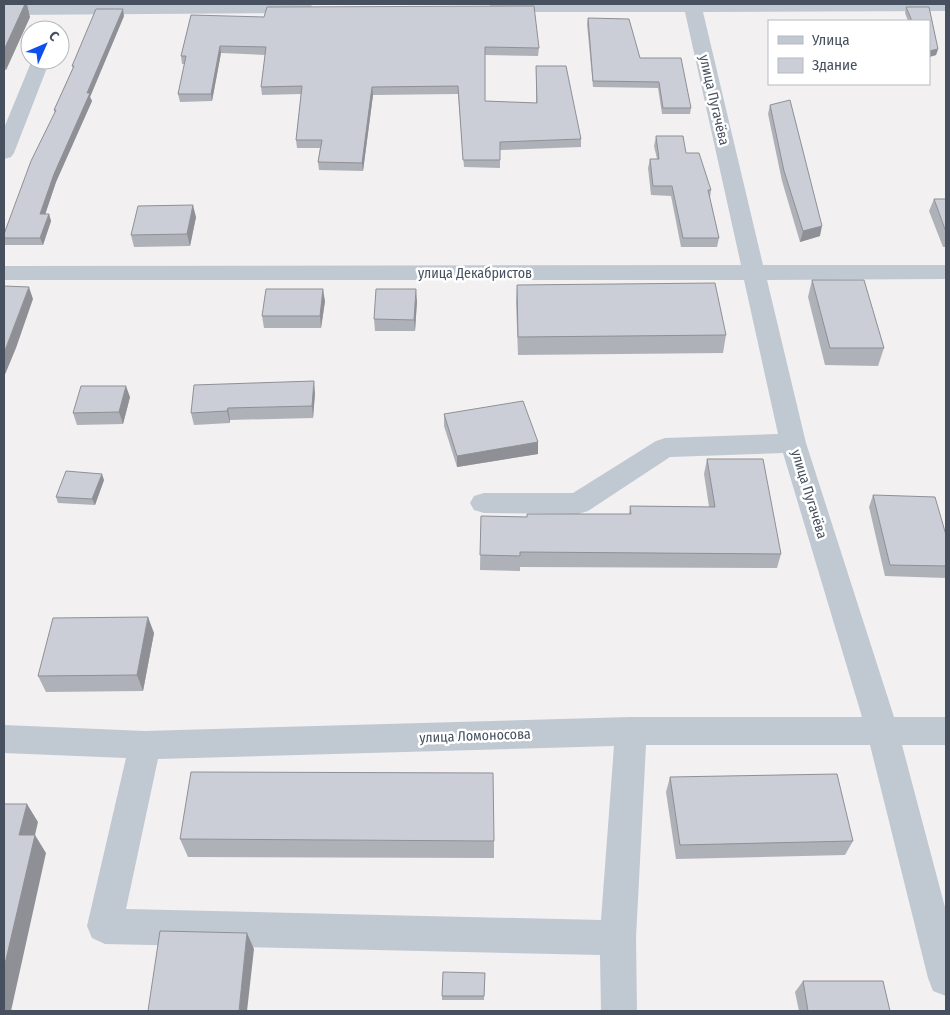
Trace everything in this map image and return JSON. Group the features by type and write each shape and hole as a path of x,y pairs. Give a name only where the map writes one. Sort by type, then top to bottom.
{"street":[{"path":"485,7 692,4 946,6"},
{"name":"улица Пугачёва","path":"692,4 793,443 882,730 946,978"},
{"path":"57,20 62,7"},
{"path":"4,10 62,7 318,8"},
{"path":"4,153 37,70"},
{"name":"улица Декабристов","path":"4,273 946,272"},
{"path":"484,503 578,504 665,448 793,443"},
{"path":"619,1011 618,938 631,731"},
{"name":"улица Ломоносова","path":"4,739 144,745 631,731 946,731"},
{"path":"144,745 105,926 618,938"}],"building":[{"path":"4,4 25,4 4,50"},
{"path":"534,6 539,48 485,47 485,101 537,103 536,66 566,66 581,139 500,142 500,160 463,160 458,86 372,87 362,163 318,162 322,140 296,140 302,86 261,87 266,47 220,46 211,94 178,94 186,56 181,56 191,15 264,17 267,7"},
{"path":"906,7 929,7 938,49 930,51 930,20 912,20"},
{"path":"96,9 123,9 87,93 90,93 54,174 40,214 49,214 40,238 4,238 31,161 56,110 54,110 74,66 72,66"},
{"path":"588,18 629,19 640,58 681,58 691,108 663,108 659,82 593,81"},
{"path":"790,100 822,226 803,231 784,171 770,105"},
{"path":"656,136 683,136 686,153 699,153 711,190 708,190 719,238 683,238 672,186 653,186 650,159 659,159"},
{"path":"934,199 946,199 946,232"},
{"path":"193,205 187,234 131,235 138,206"},
{"path":"812,280 864,280 884,348 830,348"},
{"path":"715,283 726,335 518,337 517,285"},
{"path":"4,286 29,287 4,353"},
{"path":"266,289 323,289 320,316 262,316"},
{"path":"376,289 416,289 414,320 374,319"},
{"path":"314,381 312,406 228,408 227,411 191,413 194,385"},
{"path":"81,386 126,386 119,412 73,413"},
{"path":"523,401 538,442 457,456 444,414"},
{"path":"707,459 763,459 781,554 520,552 520,556 480,555 481,516 527,517 527,514 631,514 630,506 715,507"},
{"path":"66,471 102,474 92,499 56,497"},
{"path":"873,495 935,497 946,535 946,566 890,565"},
{"path":"148,617 137,675 38,676 53,618"},
{"path":"191,772 493,773 494,841 180,839"},
{"path":"837,774 853,841 680,845 670,777"},
{"path":"4,804 27,804 19,835 35,835 4,968"},
{"path":"160,931 247,933 239,1011 148,1011"},
{"path":"443,972 485,973 484,996 442,996"},
{"path":"803,981 883,981 890,1011 808,1011"}]}
